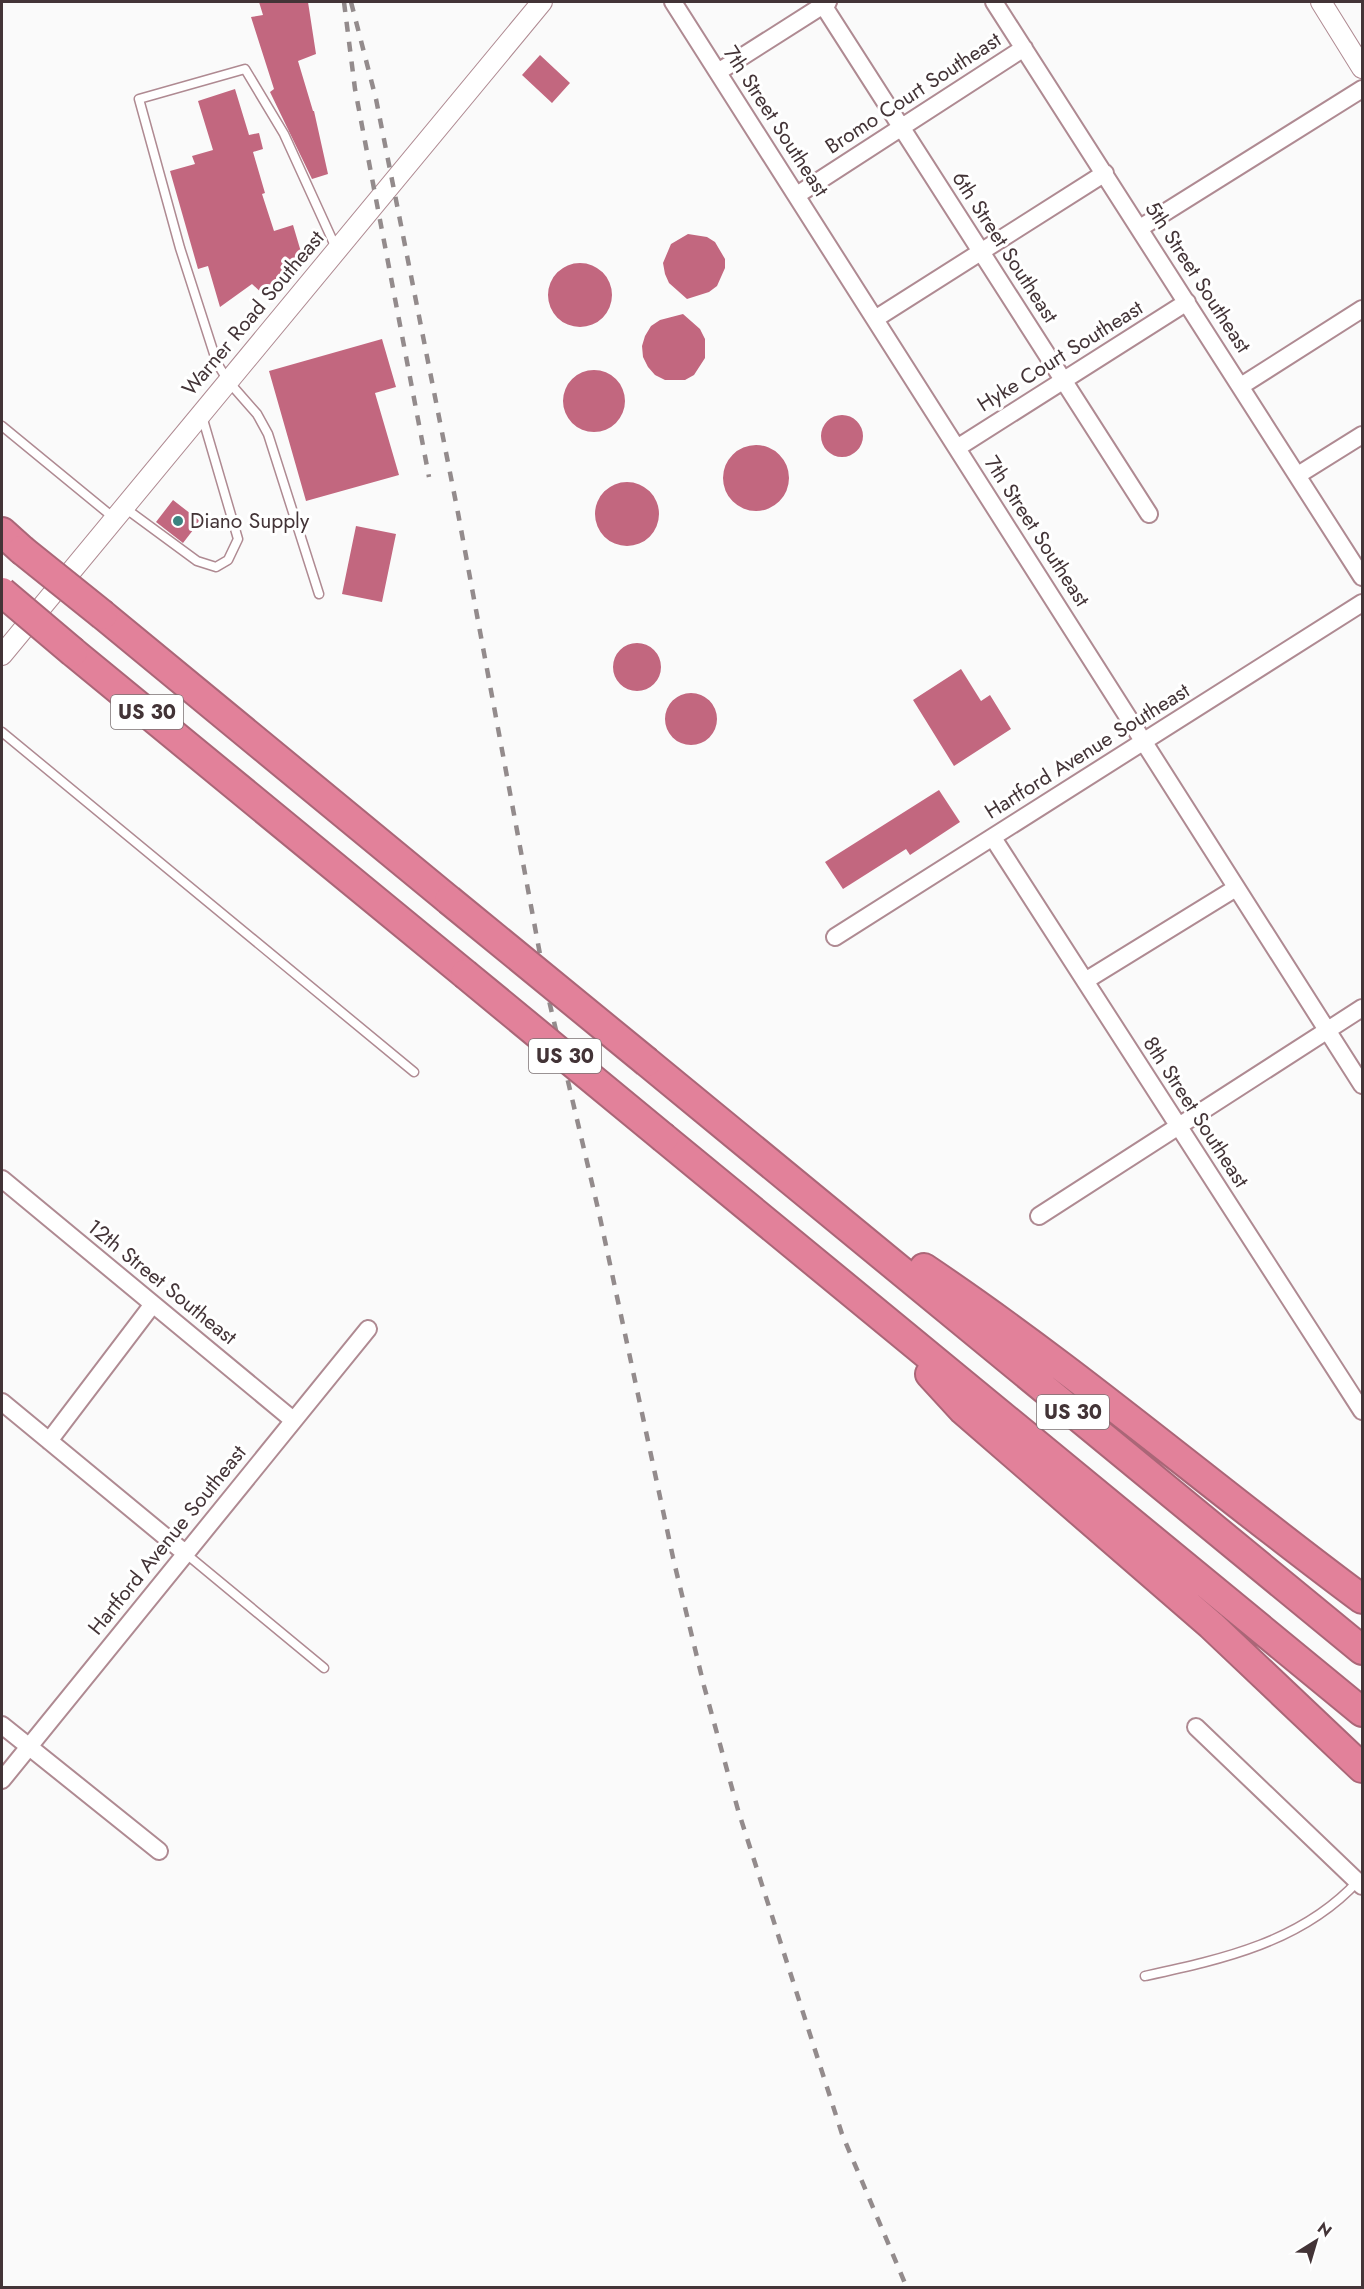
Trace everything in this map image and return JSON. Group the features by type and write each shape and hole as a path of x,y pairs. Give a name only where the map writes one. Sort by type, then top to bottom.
{"highway":[{"name":"US 30","path":"12,541 1362,1650"},
{"name":"US 30","path":"2,592 1362,1712"},
{"path":"784,1174 990,1312 1362,1599"},
{"path":"867,1304 963,1410 1211,1625 1362,1768"}],"street":[{"name":"Warner Road Southeast","path":"2,655 542,2"},
{"name":"7th Street Southeast","path":"673,2 1362,1085"},
{"name":"5th Street Southeast","path":"994,2 1362,577"},
{"path":"1321,2 1362,68"},
{"path":"718,72 826,3"},
{"name":"6th Street Southeast","path":"826,3 902,127 1149,514"},
{"name":"Bromo Court Southeast","path":"797,195 1024,48"},
{"path":"1140,228 1362,88"},
{"path":"875,319 1104,173"},
{"name":"Hyke Court Southeast","path":"957,448 1187,302"},
{"path":"1241,386 1362,309"},
{"path":"1298,475 1362,435"},
{"name":"Hartford Avenue Southeast","path":"835,937 1362,603"},
{"name":"8th Street Southeast","path":"993,838 1362,1411"},
{"path":"1085,981 1236,888"},
{"path":"1040,1216 1362,1008"},
{"name":"12th Street Southeast","path":"2,1179 293,1420"},
{"path":"49,1441 153,1304"},
{"name":"Hartford Avenue Southeast","path":"2,1780 368,1329"},
{"path":"2,1402 185,1553"},
{"path":"2,1725 159,1851"},
{"path":"1196,1726 1360,1883"}],"lane":[{"path":"319,594 268,434 257,414 228,381 217,363 180,248 139,99 245,69 284,134 337,250"},
{"path":"2,426 119,512 197,561 216,567 228,560 238,539 201,412"},
{"path":"2,732 414,1072"},
{"path":"185,1553 324,1668"},
{"path":"1144,1976 1221,1959 1254,1948 1301,1926 1339,1901 1360,1883"}],"building":[{"path":"259,2 308,2 316,54 298,61 314,111 328,174 312,179 270,92 274,89 251,17 263,15"},
{"path":"540,55 570,83 552,103 522,75"},
{"path":"235,89 249,135 259,133 263,149 253,152 265,193 262,194 274,231 293,225 301,252 266,297 252,284 220,307 208,266 198,269 170,171 195,164 192,156 213,150 198,101"},
{"path":"688,234 707,237 715,242 725,259 725,268 717,286 709,292 687,299 669,283 663,263 671,244"},
{"path":"574,263 586,263 603,272 610,283 612,295 610,307 603,318 586,327 574,327 562,322 553,313 548,301 548,289 553,277 562,268"},
{"path":"683,314 700,329 705,339 705,358 694,375 685,380 665,380 655,375 648,367 643,357 642,346 651,326 660,320"},
{"path":"382,339 396,387 375,393 399,475 306,501 269,371"},
{"path":"588,370 600,370 616,379 623,389 625,401 623,413 616,423 600,432 588,432 577,427 568,418 563,407 563,395 568,384 577,375"},
{"path":"842,415 857,421 863,436 857,451 842,457 827,451 821,436 827,421"},
{"path":"756,445 768,448 779,455 786,466 789,478 786,490 779,501 768,508 756,511 744,508 733,501 726,490 723,478 726,466 733,455 744,448"},
{"path":"627,482 645,488 653,496 659,514 653,532 645,540 627,546 609,540 601,532 595,514 601,496 609,488"},
{"name":"Diano Supply","path":"173,500 200,521 183,543 156,522"},
{"path":"356,526 396,534 382,602 342,594"},
{"path":"632,643 642,643 657,653 661,667 660,676 651,687 642,691 632,691 617,681 613,672 613,662 623,647"},
{"path":"961,669 981,701 990,695 1011,729 954,766 913,700"},
{"path":"691,693 701,695 709,701 715,709 717,719 715,729 709,737 701,743 691,745 681,743 673,737 667,729 665,719 667,709 673,701 681,695"},
{"path":"939,790 960,822 910,855 906,849 843,889 825,862"}],"railway":[{"path":"344,2 355,89 429,477"},
{"path":"351,2 376,99 458,513 547,992 599,1213 674,1562 704,1686 738,1810 842,2134 907,2288"}],"place":[{"name":"Diano Supply","path":"178,521"}]}
